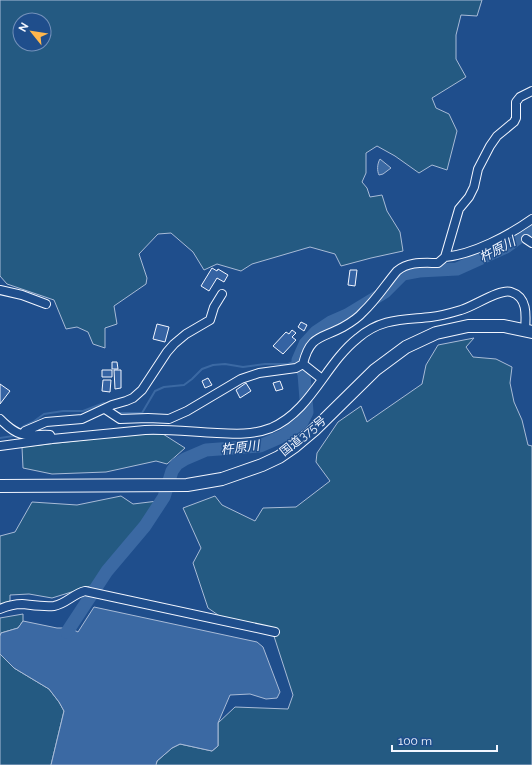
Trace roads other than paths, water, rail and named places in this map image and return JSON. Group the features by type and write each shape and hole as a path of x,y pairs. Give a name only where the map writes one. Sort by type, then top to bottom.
{"highway":[{"name":"国道375号","path":"0,486 187,485 228,477 262,465 279,457 314,430 375,370 406,346 436,333 468,326 504,326 529,331"}],"street":[{"path":"445,257 459,209 469,197 474,187 478,169 482,160 497,136 514,122 516,118 516,102 532,91"},
{"path":"109,407 120,419 170,419 187,412 241,378 259,373 296,368 303,364 313,341 320,336 343,327 364,312 402,266 438,263 445,257 484,246 520,228 532,219"},
{"path":"0,290 22,295 46,304"},
{"path":"0,446 152,429 246,434 261,432 283,422 296,412 350,345 370,329 385,322 400,319 434,317 464,310 501,292 509,291 517,294 523,301 529,331"},
{"path":"19,433 46,422 82,419 133,398 142,390 174,344 186,334 210,320 214,307 222,294"},
{"path":"303,364 322,379"},
{"path":"0,420 19,433 28,435 50,435 52,439"},
{"path":"0,608 21,604 52,606 61,604 77,593 85,591 275,632"}],"waterway":[{"name":"杵原川","path":"67,632 107,571 145,526 164,497 172,471 177,464 206,450 260,446 283,436 302,422 307,412 304,374 298,360 305,344 316,332 385,292 403,274 419,271 457,269 506,247 532,228"},
{"path":"117,413 142,413 155,391 164,387 184,385 202,369 213,365 225,364 243,367 265,364 288,364 298,360"},
{"path":"19,430 44,414 63,411 83,411 104,403 106,405"},
{"path":"0,438 13,436 16,433"}]}
